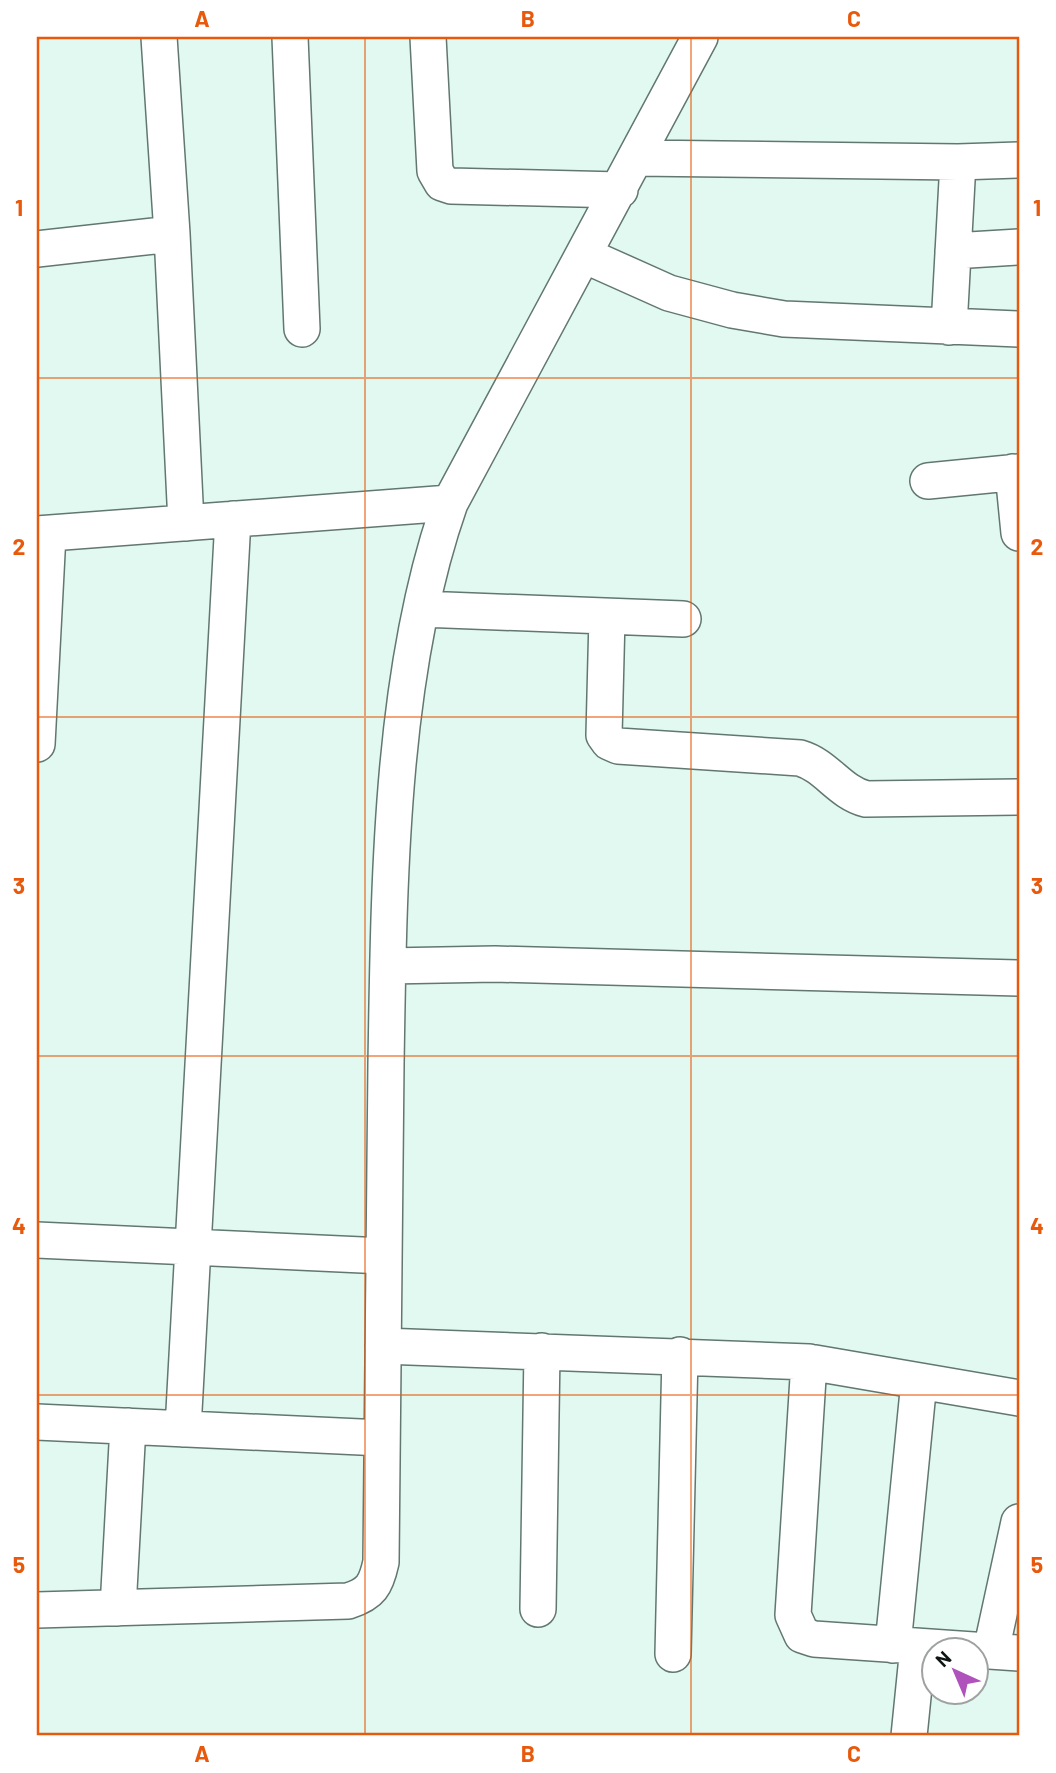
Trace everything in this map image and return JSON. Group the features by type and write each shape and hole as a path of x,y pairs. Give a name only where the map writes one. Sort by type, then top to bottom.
{"street":[{"path":"159,37 186,523"},
{"path":"290,37 302,329"},
{"path":"428,37 435,171 442,183 451,186 620,190"},
{"path":"37,1610 348,1601 364,1596 376,1584 381,1562 387,966 400,755 407,689 429,562 450,503 620,190 699,37"},
{"path":"636,158 958,162 1019,160"},
{"path":"949,327 958,162"},
{"path":"37,249 172,234"},
{"path":"953,251 1019,247"},
{"path":"584,255 669,293 704,305 784,318 1019,329"},
{"path":"928,481 1016,472 1019,533"},
{"path":"37,744 42,534 450,503"},
{"path":"183,1429 233,519"},
{"path":"421,609 683,619"},
{"path":"607,617 604,735 609,742 618,746 800,758 816,763 852,795 866,799 1019,797"},
{"path":"387,966 495,964 1019,978"},
{"path":"37,1240 384,1256"},
{"path":"383,1346 680,1355 810,1362 1019,1398"},
{"path":"538,1609 542,1351"},
{"path":"673,1654 680,1355"},
{"path":"810,1362 793,1615 795,1625 802,1635 814,1639 1005,1652 1019,1522"},
{"path":"909,1736 905,1646 919,1381"},
{"path":"37,1422 382,1438"},
{"path":"118,1608 128,1426"}]}
